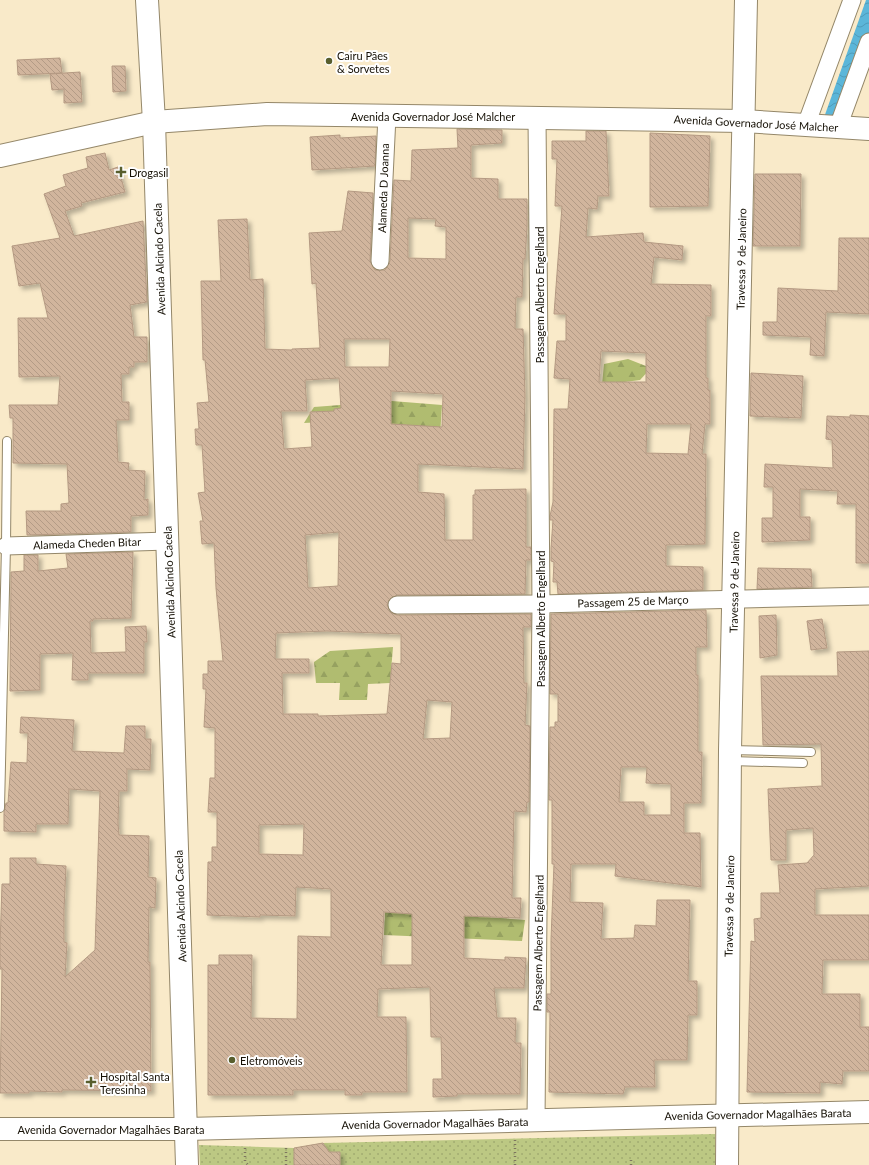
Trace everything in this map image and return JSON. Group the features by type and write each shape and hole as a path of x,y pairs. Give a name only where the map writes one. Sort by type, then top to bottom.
{"main road":[{"name":"Avenida Alcindo Cacela","path":"147,0 154,122 187,1165"},
{"name":"Travessa 9 de Janeiro","path":"727,1165 730,755 746,0"},
{"name":"Avenida Governador José Malcher","path":"0,156 154,122 267,114 537,116 743,121 869,129"},
{"name":"Avenida Governador Magalhães Barata","path":"0,1129 186,1129 536,1121 727,1114 869,1112"}],"street":[{"path":"806,125 852,0"},
{"path":"838,127 869,42"},
{"name":"Alameda D Joanna","path":"380,261 387,116"},
{"name":"Passagem Alberto Engelhard","path":"536,1121 541,604 537,116"},
{"name":"Alameda Cheden Bitar","path":"6,546 168,541"},
{"name":"Passagem 25 de Março","path":"397,605 541,604 869,596"}],"lane":[{"path":"0,808 6,546 6,441"},
{"path":"730,755 812,752"},
{"path":"730,755 803,763"}],"path":[{"path":"515,1138 515,1165"},
{"path":"245,1148 245,1161 248,1165"},
{"path":"286,1148 286,1165"},
{"path":"631,1159 631,1165"}],"green space":[{"path":"628,359 651,368 640,380 602,385 604,364"},
{"path":"392,401 442,405 440,436 390,435 383,419 304,423 314,407"},
{"path":"393,647 390,683 368,684 367,700 339,700 340,683 316,683 314,662 330,651"},
{"path":"385,912 461,915 525,920 522,941 384,935"},
{"path":"715,1134 715,1165 200,1165 199,1145 294,1148 323,1143"}],"water":[{"path":"866,0 869,0 869,35 837,124 822,123"}],"building":[{"path":"60,58 62,73 18,75 17,60"},
{"path":"112,66 125,66 126,91 113,92"},
{"path":"80,72 82,102 64,103 64,89 52,90 50,74"},
{"path":"457,129 502,130 502,143 471,145 471,178 498,179 498,199 527,199 527,227 525,259 523,259 522,297 516,297 515,329 523,329 525,396 523,469 418,464 418,492 444,494 445,540 473,540 473,495 475,495 475,490 526,489 526,547 531,547 531,560 526,560 525,594 397,595 389,600 387,605 392,613 397,615 531,614 531,627 523,627 524,683 527,683 525,725 530,726 529,802 527,802 526,812 514,811 512,898 521,898 520,918 464,916 464,958 505,960 505,957 526,958 524,988 494,988 497,1018 516,1018 515,1043 521,1043 520,1094 457,1094 457,1096 433,1097 433,1079 442,1079 441,1037 431,1037 430,987 378,989 377,1017 406,1017 407,1092 362,1092 362,1095 345,1095 345,1090 293,1090 293,1095 208,1095 208,965 219,965 219,955 252,955 251,1018 297,1019 298,936 331,937 331,889 296,887 295,916 260,915 260,917 207,915 208,862 212,862 212,847 217,847 217,812 208,812 210,778 215,778 215,728 204,727 206,689 203,689 203,674 208,674 208,661 223,661 216,588 214,543 202,544 200,521 203,521 198,493 205,492 202,445 196,445 195,429 199,429 197,403 209,402 205,360 203,360 201,281 221,281 218,220 247,219 250,280 263,279 265,349 292,350 320,348 316,283 312,284 309,233 342,231 348,191 373,193 370,261 375,270 385,270 390,261 394,180 411,181 412,150 458,148","holes":["408,218 436,219 435,226 446,227 446,259 408,258","344,339 390,339 389,367 345,367","339,378 341,408 334,409 334,411 310,412 312,447 284,449 281,411 307,411 305,380","391,391 443,394 442,427 391,424","339,532 338,586 308,588 305,535","327,631 401,634 401,664 392,663 387,714 318,716 318,714 283,714 282,673 309,673 309,659 275,659 276,633","427,700 452,702 450,738 423,739","304,824 303,855 259,854 259,825","384,912 412,914 412,965 381,965"]},
{"path":"586,131 606,131 609,196 598,196 597,209 588,208 586,237 643,233 644,242 683,246 682,260 654,257 651,284 711,285 711,316 706,316 706,378 708,378 708,390 710,390 710,424 705,424 702,454 706,454 705,544 666,545 666,566 703,567 703,590 558,594 557,582 553,582 554,562 551,561 551,548 553,520 550,520 550,516 553,502 554,409 568,409 570,379 554,378 557,341 566,341 566,314 554,314 562,206 555,206 557,159 552,159 552,141 586,141","holes":["601,351 646,353 646,382 599,382","647,424 691,424 688,454 646,453"]},
{"path":"650,133 710,136 708,206 650,207"},
{"path":"340,135 340,138 376,136 375,166 312,170 310,137"},
{"path":"105,153 109,170 118,167 125,192 81,203 82,206 65,211 74,236 143,221 147,302 130,305 134,337 147,337 147,362 134,362 134,367 129,367 129,374 121,374 122,402 129,402 129,420 116,420 118,462 129,463 128,470 145,471 144,500 148,499 148,515 131,516 131,532 27,535 26,511 61,511 61,504 69,503 67,464 13,463 13,418 10,418 9,405 58,405 60,376 19,377 18,318 48,318 40,283 19,286 12,246 60,238 44,194 66,186 63,175 88,168 86,157"},
{"path":"755,174 801,174 800,246 753,246"},
{"path":"839,238 869,238 869,314 826,312 824,356 810,355 811,337 763,335 763,322 777,322 778,288 838,291"},
{"path":"751,373 803,376 801,418 750,416"},
{"path":"850,415 869,416 869,563 856,563 856,504 837,504 838,491 800,489 800,517 810,517 810,540 762,542 762,518 773,518 773,487 764,487 765,464 833,468 832,440 826,439 827,416 850,417"},
{"path":"133,552 131,618 93,619 93,621 90,621 91,653 126,652 125,627 146,626 147,642 144,642 144,673 88,673 88,680 72,680 73,653 40,654 40,690 10,691 11,572 24,571 24,555 38,555 38,571 68,568 66,554"},
{"path":"758,568 811,569 812,587 757,589"},
{"path":"706,610 707,647 696,647 696,675 698,675 698,752 702,752 701,803 684,803 684,833 700,833 701,887 615,876 616,864 571,864 570,902 603,903 601,939 634,938 635,925 656,926 657,900 690,900 688,981 697,981 697,1015 688,1015 687,1060 654,1060 655,1087 625,1087 623,1094 549,1092 550,1012 547,1012 547,994 551,994 551,939 554,864 552,864 552,800 549,800 550,727 555,727 555,722 558,722 558,694 550,694 551,614","holes":["621,767 647,767 646,783 671,784 671,815 644,815 644,802 619,802"]},
{"path":"776,615 777,655 760,658 759,616"},
{"path":"822,619 827,648 811,650 807,621"},
{"path":"869,651 869,886 815,889 815,915 869,915 869,960 823,960 822,994 860,994 860,1027 869,1027 869,1071 843,1071 842,1084 820,1082 820,1093 747,1092 751,941 755,942 754,919 761,918 761,893 780,893 778,865 807,863 814,855 813,828 786,830 786,860 771,860 768,789 822,786 821,744 763,745 761,676 838,676 837,652"},
{"path":"21,717 74,720 72,751 124,753 126,726 145,726 145,739 151,739 150,770 127,769 127,791 119,791 118,823 119,835 149,836 148,877 156,878 155,908 149,907 148,962 150,962 151,1091 62,1090 62,1092 29,1091 29,1093 0,1093 2,969 0,969 0,946 2,884 10,884 10,858 36,858 36,864 66,866 64,942 67,943 65,977 95,950 100,791 69,789 68,824 36,824 36,832 4,831 4,812 6,803 8,803 11,762 27,763 28,733 20,733"},
{"path":"323,1143 329,1152 340,1152 340,1165 294,1165 294,1148"}],"place":[{"name":"Cairu Pães & Sorvetes","path":"329,61"},
{"name":"Drogasil","path":"121,172"},
{"name":"Eletromóveis","path":"232,1060"},
{"name":"Hospital Santa Teresinha","path":"91,1082"}]}
